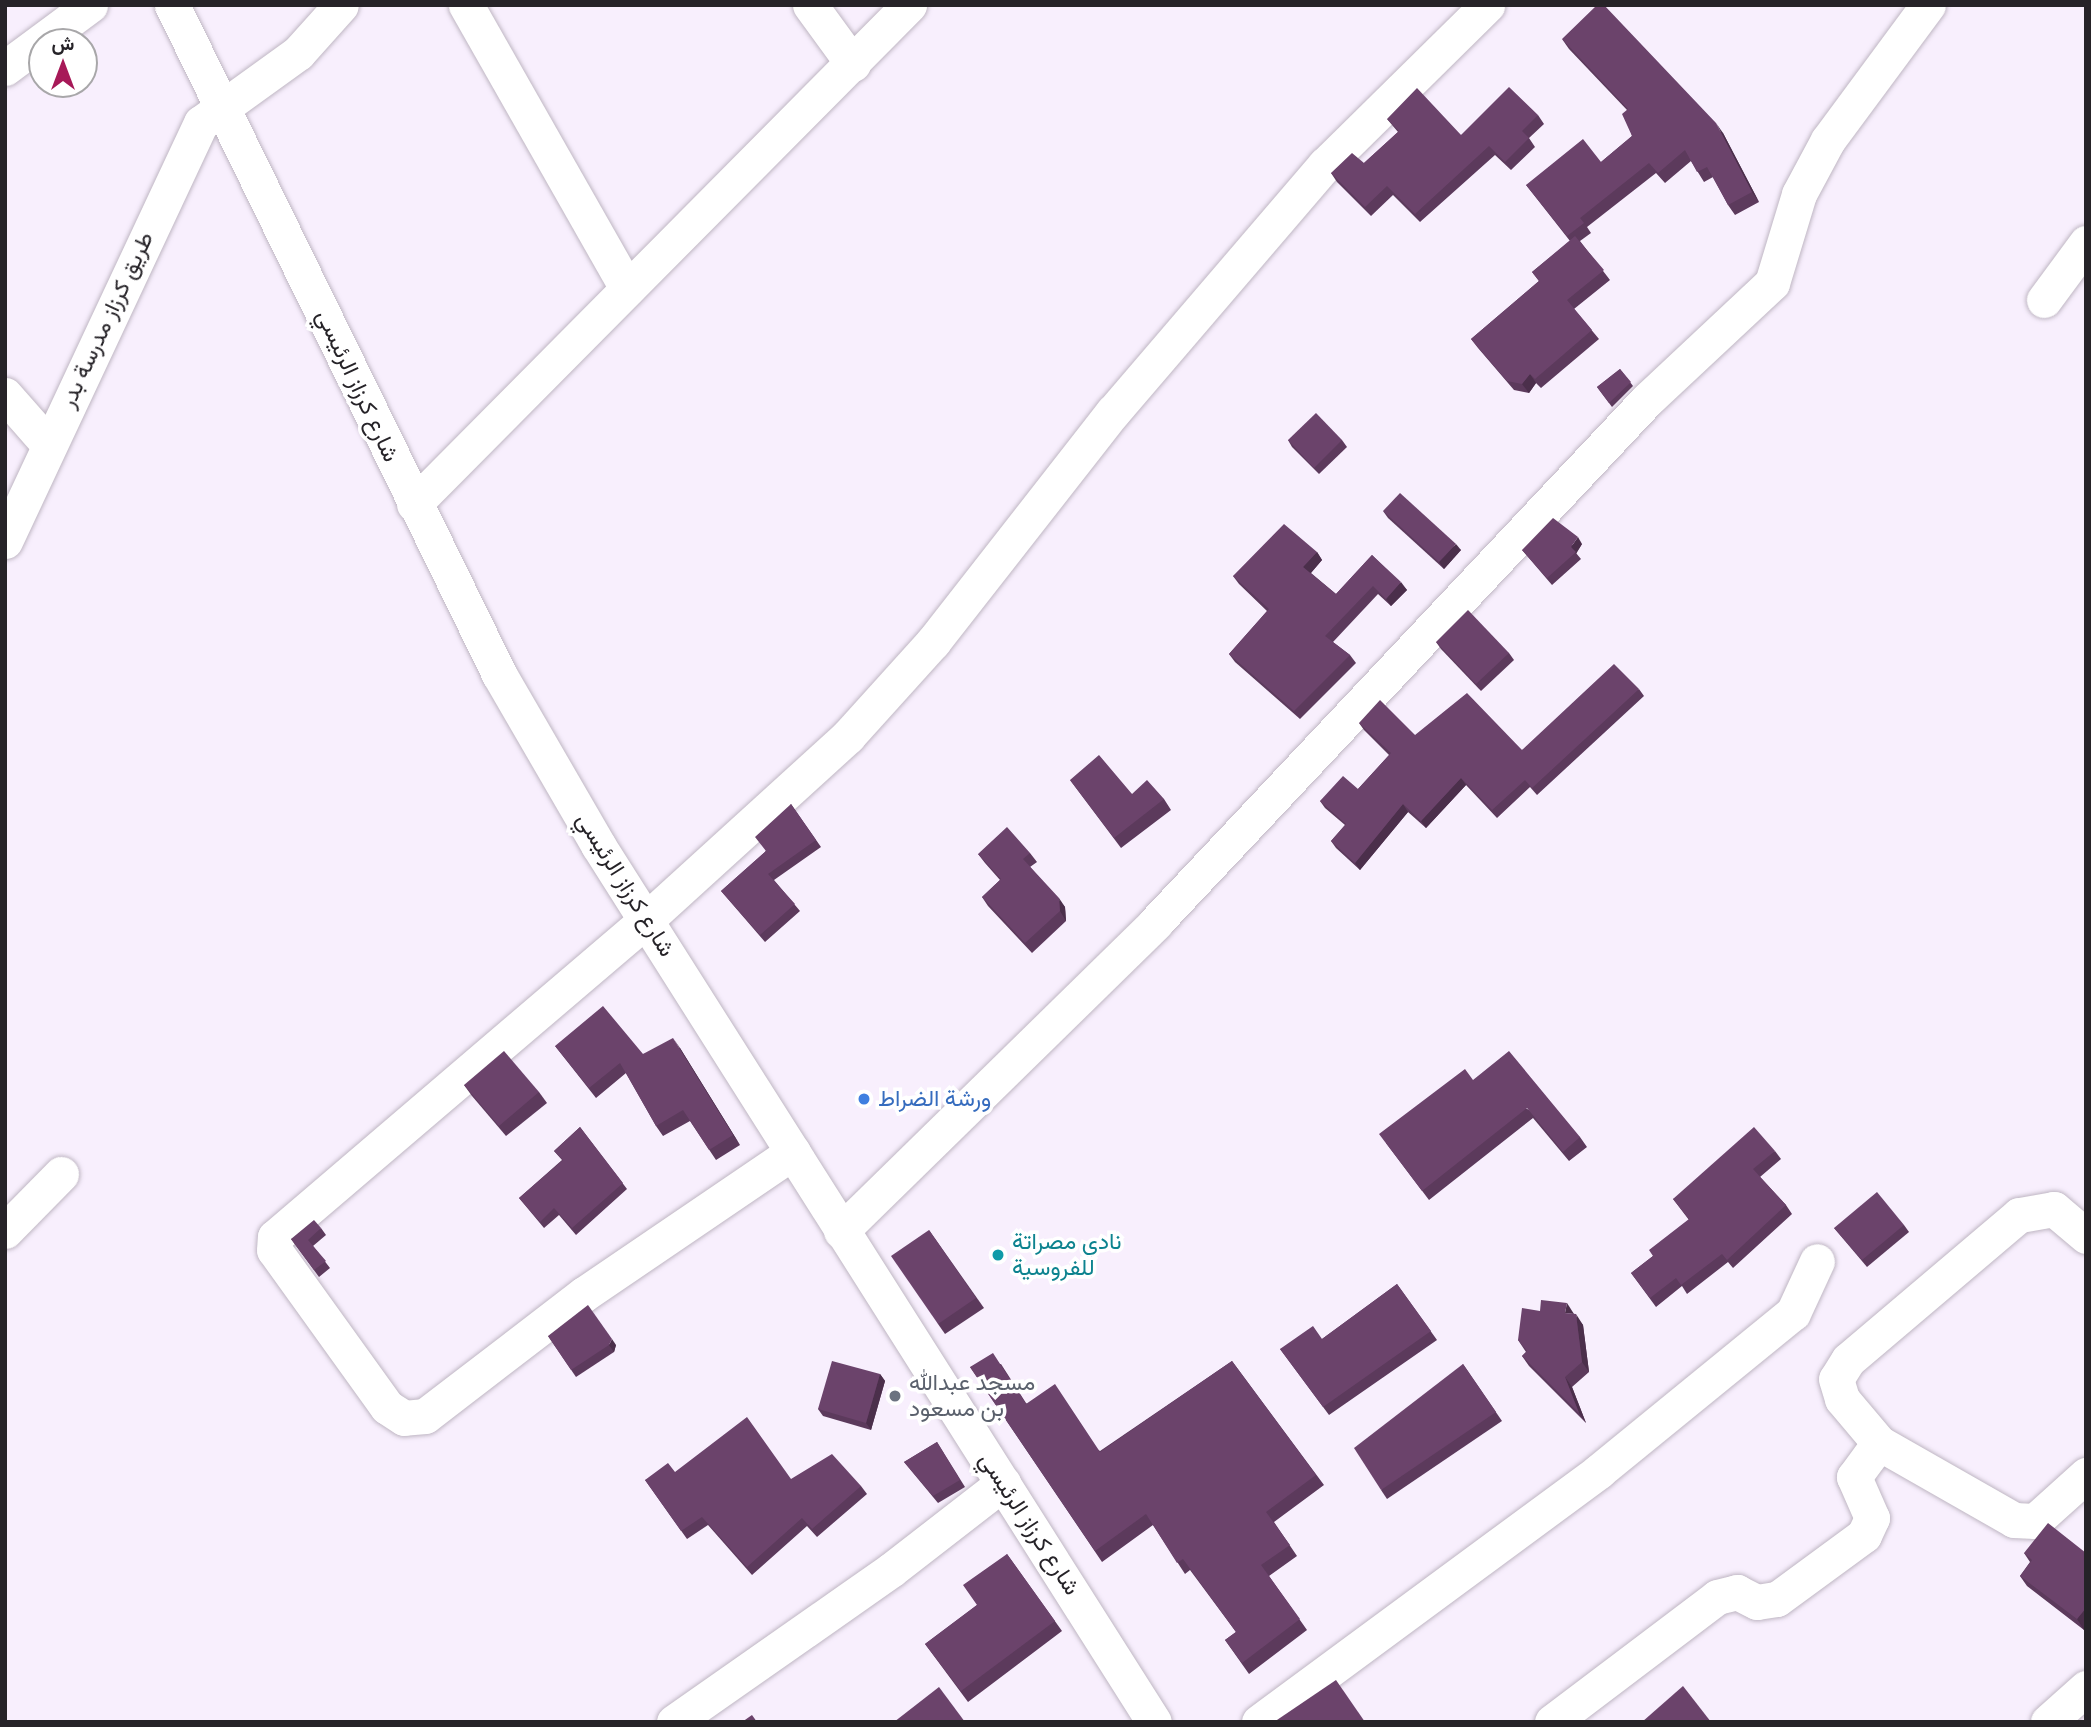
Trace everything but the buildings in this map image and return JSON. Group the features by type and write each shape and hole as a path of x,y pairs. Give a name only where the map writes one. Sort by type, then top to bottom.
{"street":[{"path":"5,68 90,5"},
{"name":"شارع كرزاز الرئيسي","path":"172,5 220,108 499,674 646,920 1003,1483 1137,1714"},
{"name":"طريق كرزاز مدرسة بدر","path":"5,541 184,151 201,123 298,53 341,5"},
{"path":"466,5 627,288"},
{"path":"810,5 853,64"},
{"path":"414,504 909,5"},
{"path":"793,1152 584,1294 425,1416 404,1418 387,1407 274,1250 275,1237 646,920 848,736 933,642 1113,412 1325,165 1487,5"},
{"path":"841,1231 1164,914 1648,399 1772,283 1799,194 1828,140 1928,5"},
{"path":"2044,300 2086,243"},
{"path":"5,395 49,445"},
{"path":"5,1231 61,1174"},
{"path":"2086,1236 2054,1209 2019,1215 1847,1360 1837,1390 1879,1443 2023,1522 2043,1516 2086,1475"},
{"path":"1259,1722 1599,1471 1793,1313 1805,1300 1817,1261"},
{"path":"1552,1722 1717,1597 1737,1592 1758,1602 1777,1599 1864,1535 1872,1518 1854,1477 1879,1443"},
{"path":"674,1722 880,1578 1003,1483"},
{"path":"2048,1722 2086,1688"}],"place":[{"name":"ورشة الضراط","path":"864,1099"},
{"name":"نادي مصراتة للفروسية","path":"998,1255"},
{"name":"مسجد عبدالله بن مسعود","path":"895,1396"}]}
